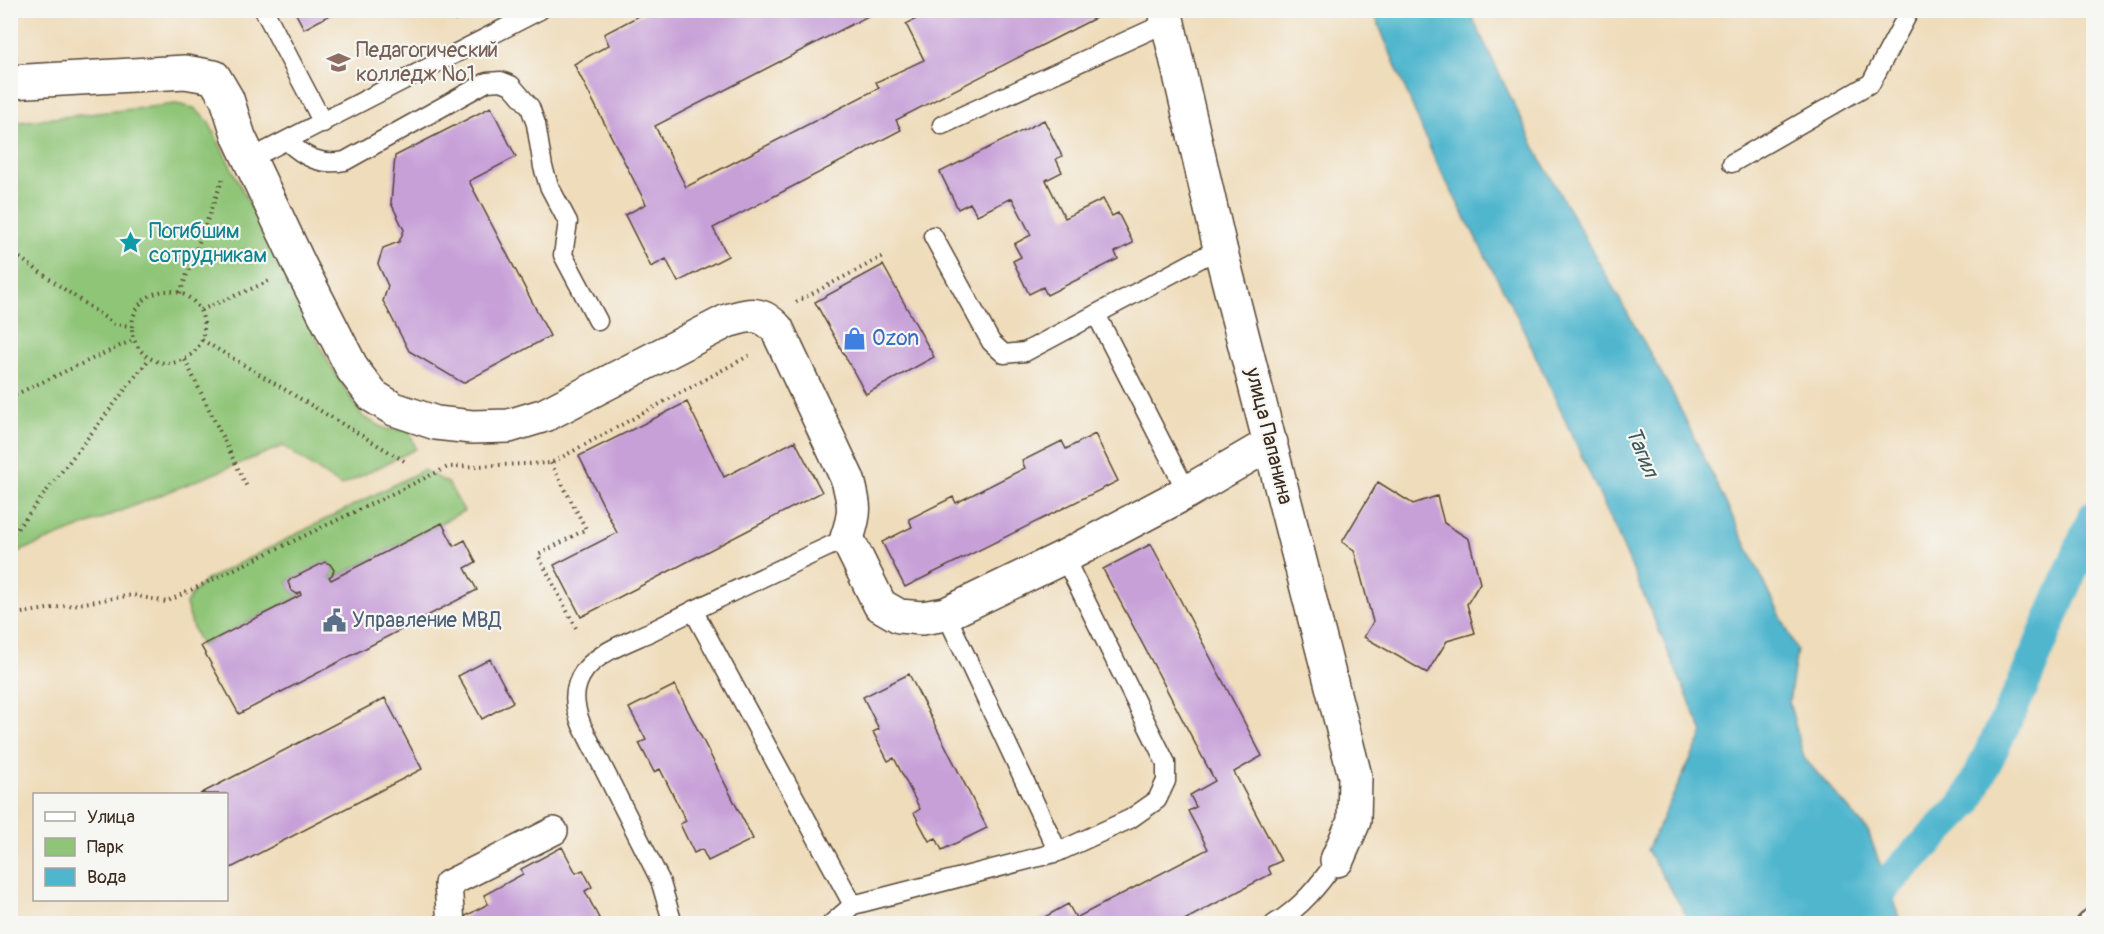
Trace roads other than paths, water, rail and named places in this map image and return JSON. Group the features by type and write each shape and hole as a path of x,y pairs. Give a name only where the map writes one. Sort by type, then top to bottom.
{"street":[{"name":"улица Папанина","path":"1166,16 1220,248 1355,776 1354,821 1338,860"},
{"path":"10,82 185,72 214,77 227,99 244,148 353,370 373,396 394,409 436,423 472,427 509,426 545,415 727,321 751,314 768,320 777,329 848,480 855,505 847,538 880,605 899,616 922,618 946,614 1064,557 1187,492 1271,443"},
{"path":"451,924 448,884 555,831"}],"lane":[{"path":"264,10 323,123"},
{"path":"244,148 287,141 540,10"},
{"path":"1732,163 1871,83 1910,10"},
{"path":"942,125 1166,16"},
{"path":"287,141 297,151 311,159 325,163 345,161 487,82 501,81 511,85 530,107 536,124 543,167 549,186 568,222 563,255 598,321"},
{"path":"933,236 991,342 1004,354 1025,352 1220,248"},
{"path":"1096,314 1187,492"},
{"path":"674,924 660,880 582,726 574,706 575,687 586,669 602,656 693,610 847,538"},
{"path":"831,924 853,905 1059,852 1130,819 1157,800 1166,781 1166,763 1064,557"},
{"path":"693,610 853,905"},
{"path":"946,614 1059,852"},
{"path":"1274,924 1316,889 1338,860"},
{"path":"2085,924 2094,915"}],"water":[{"name":"Тагил","path":"1373,11 1469,11 1541,160 1672,392 1797,650 1789,702 1804,758 1868,831 1901,923 1691,923 1647,850 1703,733 1617,533 1520,322 1434,158"}],"waterway":[{"path":"1847,924 1966,803 2023,685 2094,517"}],"place":[{"name":"Педагогический колледж №1","path":"338,62"},
{"name":"Погибшим сотрудникам","path":"131,243"},
{"name":"Ozon","path":"854,338"},
{"name":"Управление МВД","path":"334,620"}]}
